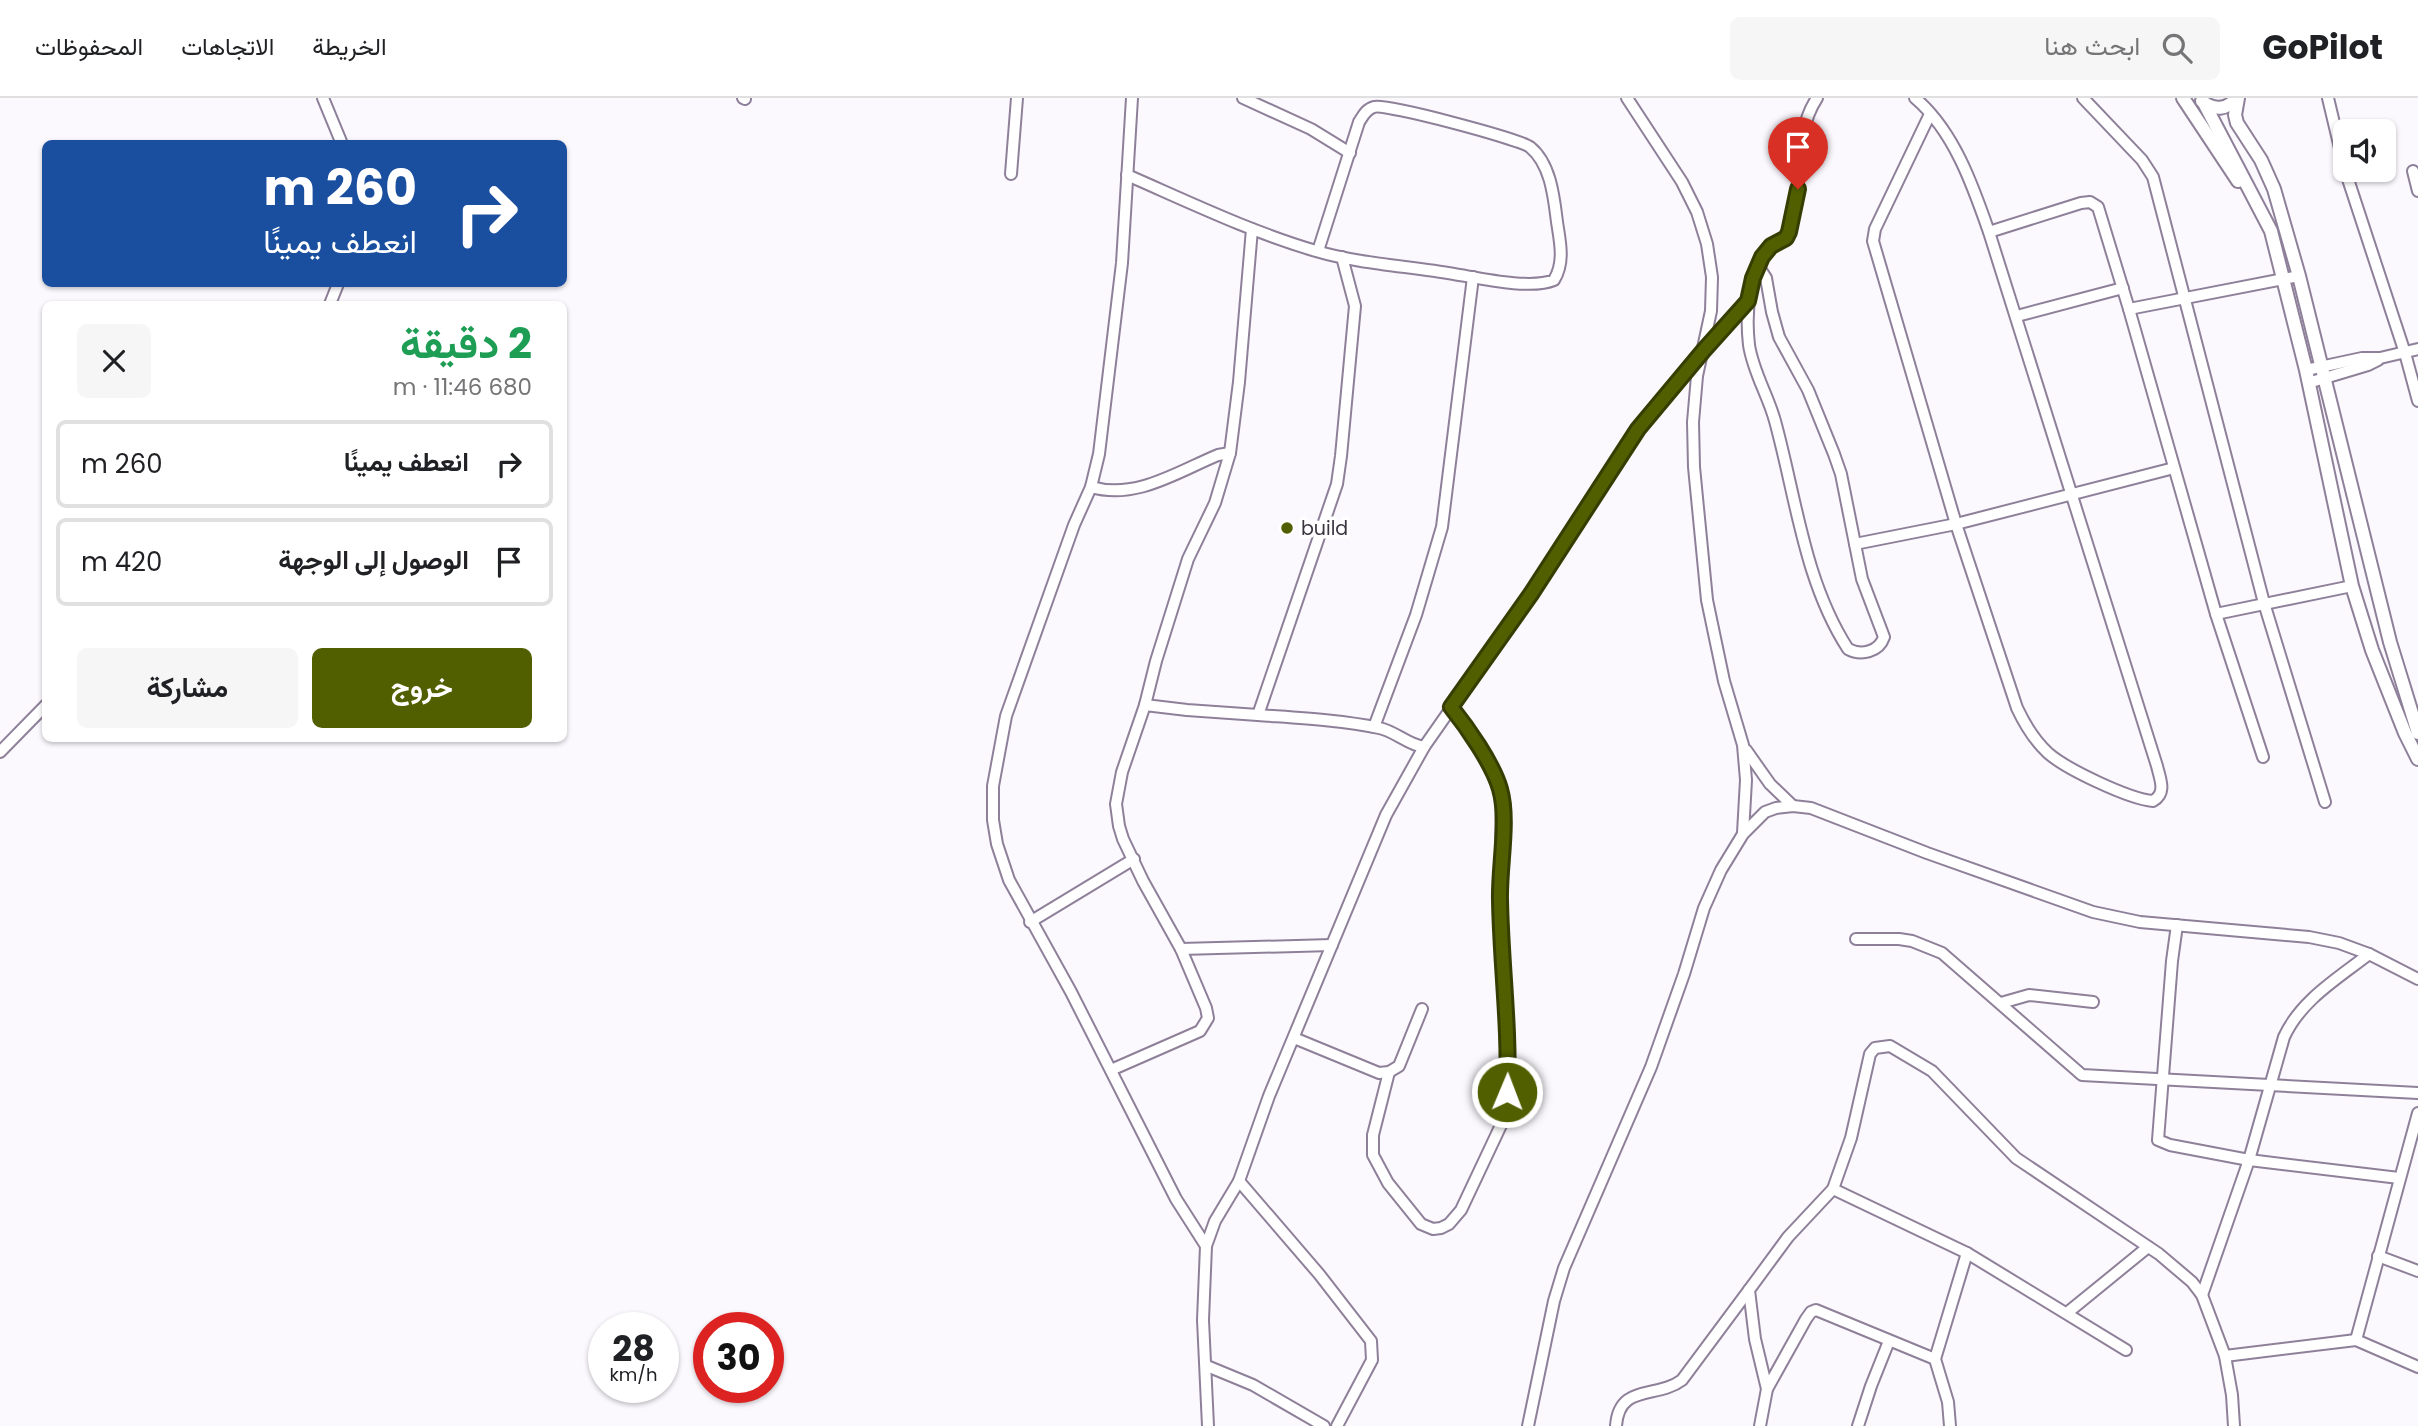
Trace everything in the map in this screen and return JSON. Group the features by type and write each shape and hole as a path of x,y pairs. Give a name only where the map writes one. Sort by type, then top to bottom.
{"street":[{"path":"323,98 340,140"},
{"path":"1011,174 1017,98"},
{"path":"1132,98 1122,263 1099,454 1091,487 1074,524 1006,716 993,786 993,820 997,845 1009,880 1071,992 1176,1199 1206,1246"},
{"path":"1243,98 1311,129 1350,153"},
{"path":"1627,98 1682,182 1697,212 1707,244 1712,277 1711,311 1697,376 1693,422 1697,513 1715,640 1743,745 1746,780 1743,834"},
{"path":"1758,266 1766,278 1779,337 1808,390 1841,474 1862,579 1884,637 1880,647 1851,652 1845,645 1813,573 1774,417 1751,355 1748,301 1758,266 1765,251 1786,238 1789,232 1796,204 1802,137 1817,98"},
{"path":"1915,98 1930,114 1961,162 1989,232 2161,780 2160,795 2153,801 2115,789 2064,765 2050,755 2031,734 2017,708 1956,524 1873,241 1874,229 1930,114"},
{"path":"2083,98 2143,160 2153,177 2264,603 2325,802"},
{"path":"2183,98 2271,231"},
{"path":"2202,101 2218,108 2233,103 2238,98"},
{"path":"2238,98 2235,115 2237,123 2261,160 2274,189 2299,276 2390,642 2418,733"},
{"path":"2328,98 2333,119"},
{"path":"2202,101 2271,231 2307,377 2352,586 2376,661 2418,759"},
{"path":"1127,175 1252,229 1318,251 1342,257 1473,277 1547,283 1554,280 1558,274 1561,252 1548,175 1529,146 1410,112 1378,106 1364,114 1318,251"},
{"path":"2413,171 2418,191"},
{"path":"2349,182 2418,401"},
{"path":"1989,232 2081,203 2090,202 2098,207 2216,614 2263,757"},
{"path":"1111,1070 1187,1038 1204,1027 1208,1018 1181,949 1143,881 1119,826 1116,804 1122,772 1145,705 1188,559 1215,503 1230,453 1252,229"},
{"path":"1258,715 1337,484 1355,306 1342,257"},
{"path":"2129,309 2299,276"},
{"path":"1374,727 1416,615 1442,527 1473,277"},
{"path":"2017,316 2123,288"},
{"path":"1208,1426 1203,1320 1206,1246 1214,1222 1239,1181 1269,1096 1386,815 1424,747 1531,594 1638,429 1748,301"},
{"path":"2307,377 2362,358 2380,358 2418,349"},
{"path":"1091,487 1110,491 1141,487 1218,455 1230,453"},
{"path":"1855,544 1956,524 2175,468"},
{"path":"2216,614 2352,586"},
{"path":"1145,705 1374,727 1391,731 1416,746 1424,747"},
{"path":"1390,1072 1373,1135 1373,1155 1388,1183 1421,1224 1433,1229 1441,1228 1449,1224 1461,1210 1502,1123 1508,1072 1500,897 1502,800 1498,783 1466,725 1451,707"},
{"path":"0,752 42,709"},
{"path":"1743,745 1759,772 1793,806"},
{"path":"1528,1426 1554,1301 1564,1268 1651,1066 1712,888 1743,834 1765,812 1793,806 1811,807 1927,853 2093,912 2140,922 2309,937 2339,943 2369,954 2418,979"},
{"path":"1030,922 1134,859"},
{"path":"2177,925 2158,1140 2170,1145 2249,1160 2399,1178"},
{"path":"1856,939 1891,938 1927,946 1942,953 2082,1075 2418,1093"},
{"path":"1181,949 1332,945"},
{"path":"2202,1295 2249,1160 2284,1037 2300,1010 2369,954"},
{"path":"2001,1003 2023,995 2093,1002"},
{"path":"1294,1038 1379,1073 1390,1072 1399,1066 1422,1009"},
{"path":"1616,1426 1617,1413 1623,1403 1632,1397 1669,1387 1682,1380 1788,1237 1833,1189 1851,1138 1870,1054 1875,1048 1890,1046 1932,1072 2016,1158 2178,1268 2202,1295 2225,1356 2234,1426"},
{"path":"2356,1340 2418,1113"},
{"path":"1239,1181 1319,1274 1371,1342 1372,1360 1337,1426"},
{"path":"1833,1189 1967,1253 2126,1350"},
{"path":"2067,1313 2148,1247"},
{"path":"1950,1426 1948,1402 1935,1359 1967,1253"},
{"path":"2378,1256 2418,1271"},
{"path":"1749,1290 1755,1339 1767,1389"},
{"path":"1760,1426 1767,1389 1811,1312 1822,1311 1935,1359"},
{"path":"2225,1356 2356,1340 2418,1367"},
{"path":"1858,1426 1889,1341"},
{"path":"1207,1366 1253,1385 1324,1426"}],"place":[{"name":"build","path":"1287,528"}],"route":[{"path":"1507,1092 1508,1052 1500,897 1502,800 1498,783 1466,725 1451,707 1531,594 1584,508 1638,429 1748,301 1753,278 1765,251 1786,238 1789,232 1798,189"}]}
